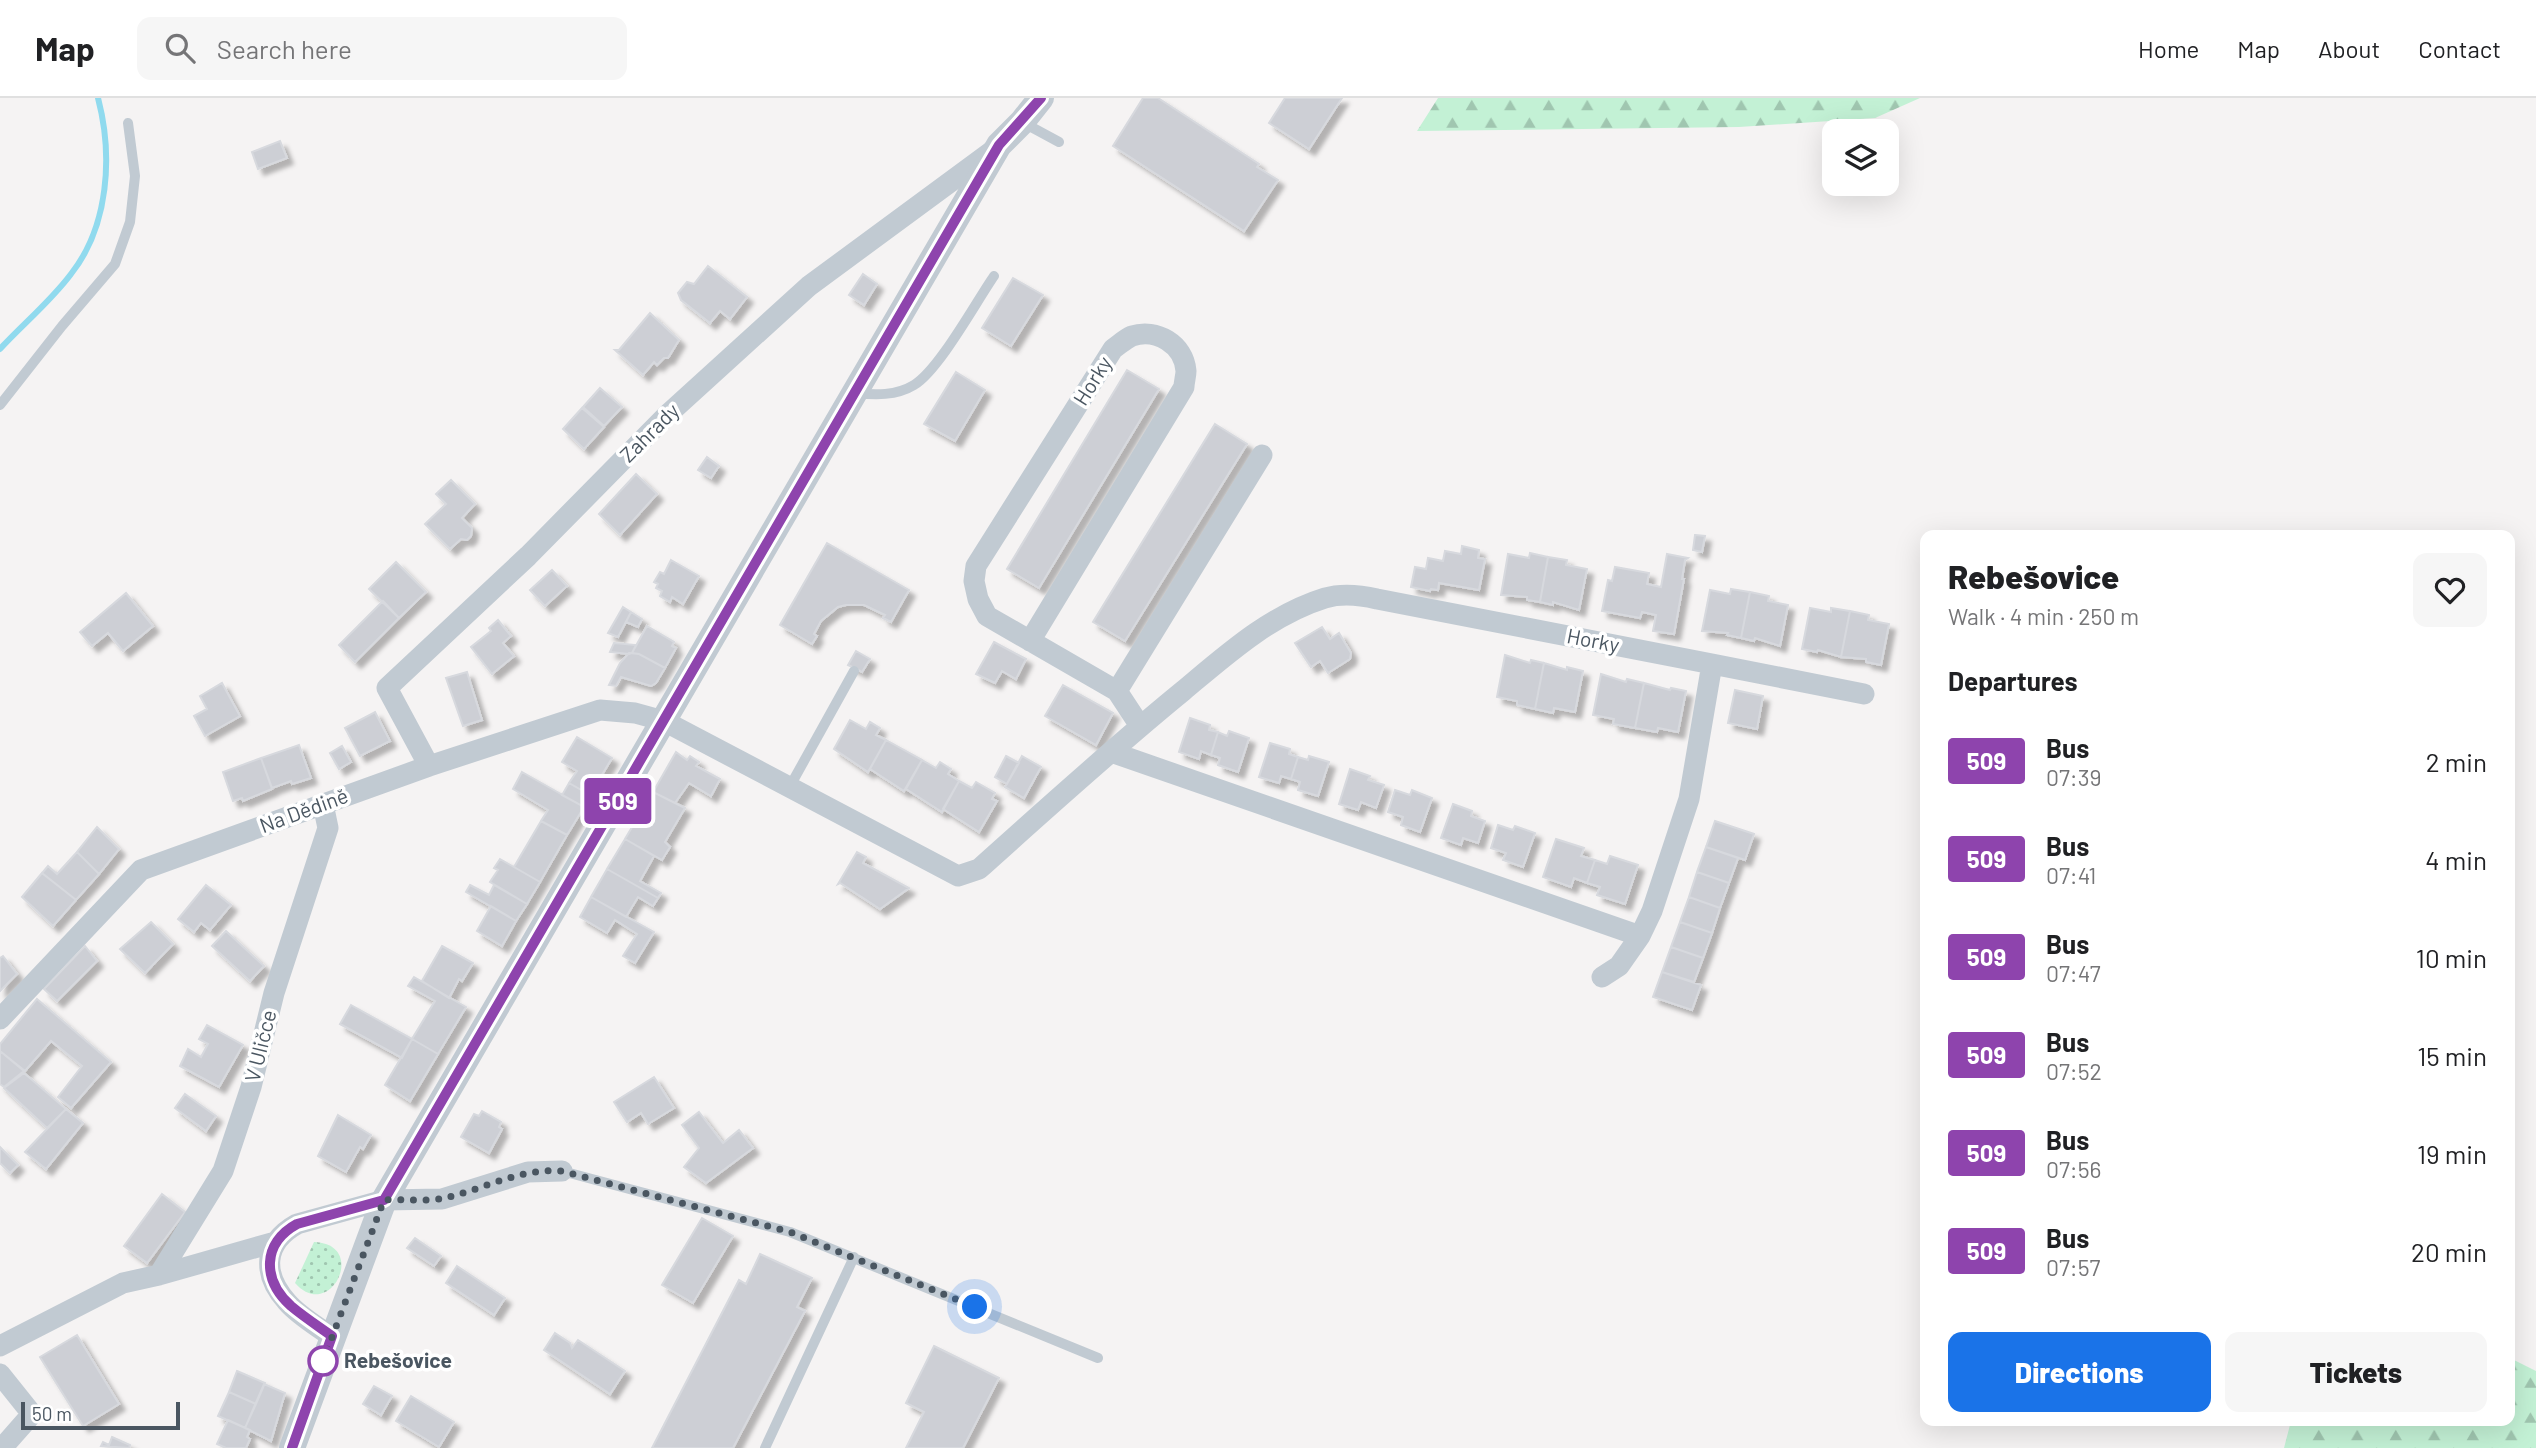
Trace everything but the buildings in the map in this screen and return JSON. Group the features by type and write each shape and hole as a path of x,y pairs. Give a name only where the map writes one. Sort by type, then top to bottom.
{"street":[{"path":"296,1446 332,1336 384,1200 999,145 1041,98"},
{"name":"Zahrady","path":"429,765 387,688 528,556 666,416 809,286 999,145"},
{"name":"Horky","path":"1030,641 1184,387 1186,369 1178,349 1164,338 1149,334 1130,337 1113,349 976,566 974,582 987,616 1030,641 1117,691 1140,726"},
{"path":"1117,691 1262,455"},
{"name":"Horky","path":"664,722 958,876 979,869 1140,726 1248,638 1303,606 1327,597 1341,595 1377,598 1864,694"},
{"path":"1602,977 1619,966 1640,936 1652,911 1689,799 1712,664"},
{"name":"Na Dědině","path":"0,1019 141,870 429,765 600,710 635,713 664,722"},
{"path":"1111,752 1640,936"},
{"name":"V Uličce","path":"159,1275 223,1171 251,1087 274,993 328,828 323,804"},
{"path":"332,1336 289,1305 276,1288 270,1257 275,1242 285,1231 297,1224 384,1200 442,1199 528,1172 562,1171"},
{"path":"0,1346 123,1283 275,1242"},
{"path":"0,1374 32,1414 2,1448"}],"lane":[{"path":"1022,122 1059,142"},
{"path":"0,405 115,264 130,222 135,176 128,123"},
{"path":"855,393 880,396 914,385 934,367 994,276"},
{"path":"789,788 854,671"},
{"path":"562,1171 790,1232 1098,1358"},
{"path":"765,1448 853,1257"}],"green space":[{"path":"1438,98 1920,98 1875,118 1822,119 1822,122 1739,127 1417,131"},
{"path":"314,1242 330,1246 339,1255 341,1266 338,1278 331,1288 320,1294 308,1293 295,1283"},
{"path":"2515,1360 2536,1371 2536,1448 2284,1448 2290,1426 2515,1426"}],"waterway":[{"path":"0,349 63,284 84,255 93,234 100,212 106,166 103,120 98,98"}],"bus line":[{"name":"509","path":"292,1448 332,1336 289,1305 276,1288 270,1257 275,1242 285,1231 297,1224 384,1200 999,145 1041,98"}],"place":[{"name":"Rebešovice","path":"323,1361"}],"route":[{"path":"323,1361 384,1200 442,1199 528,1172 548,1170 562,1171 666,1197 790,1232 975,1307"}]}
